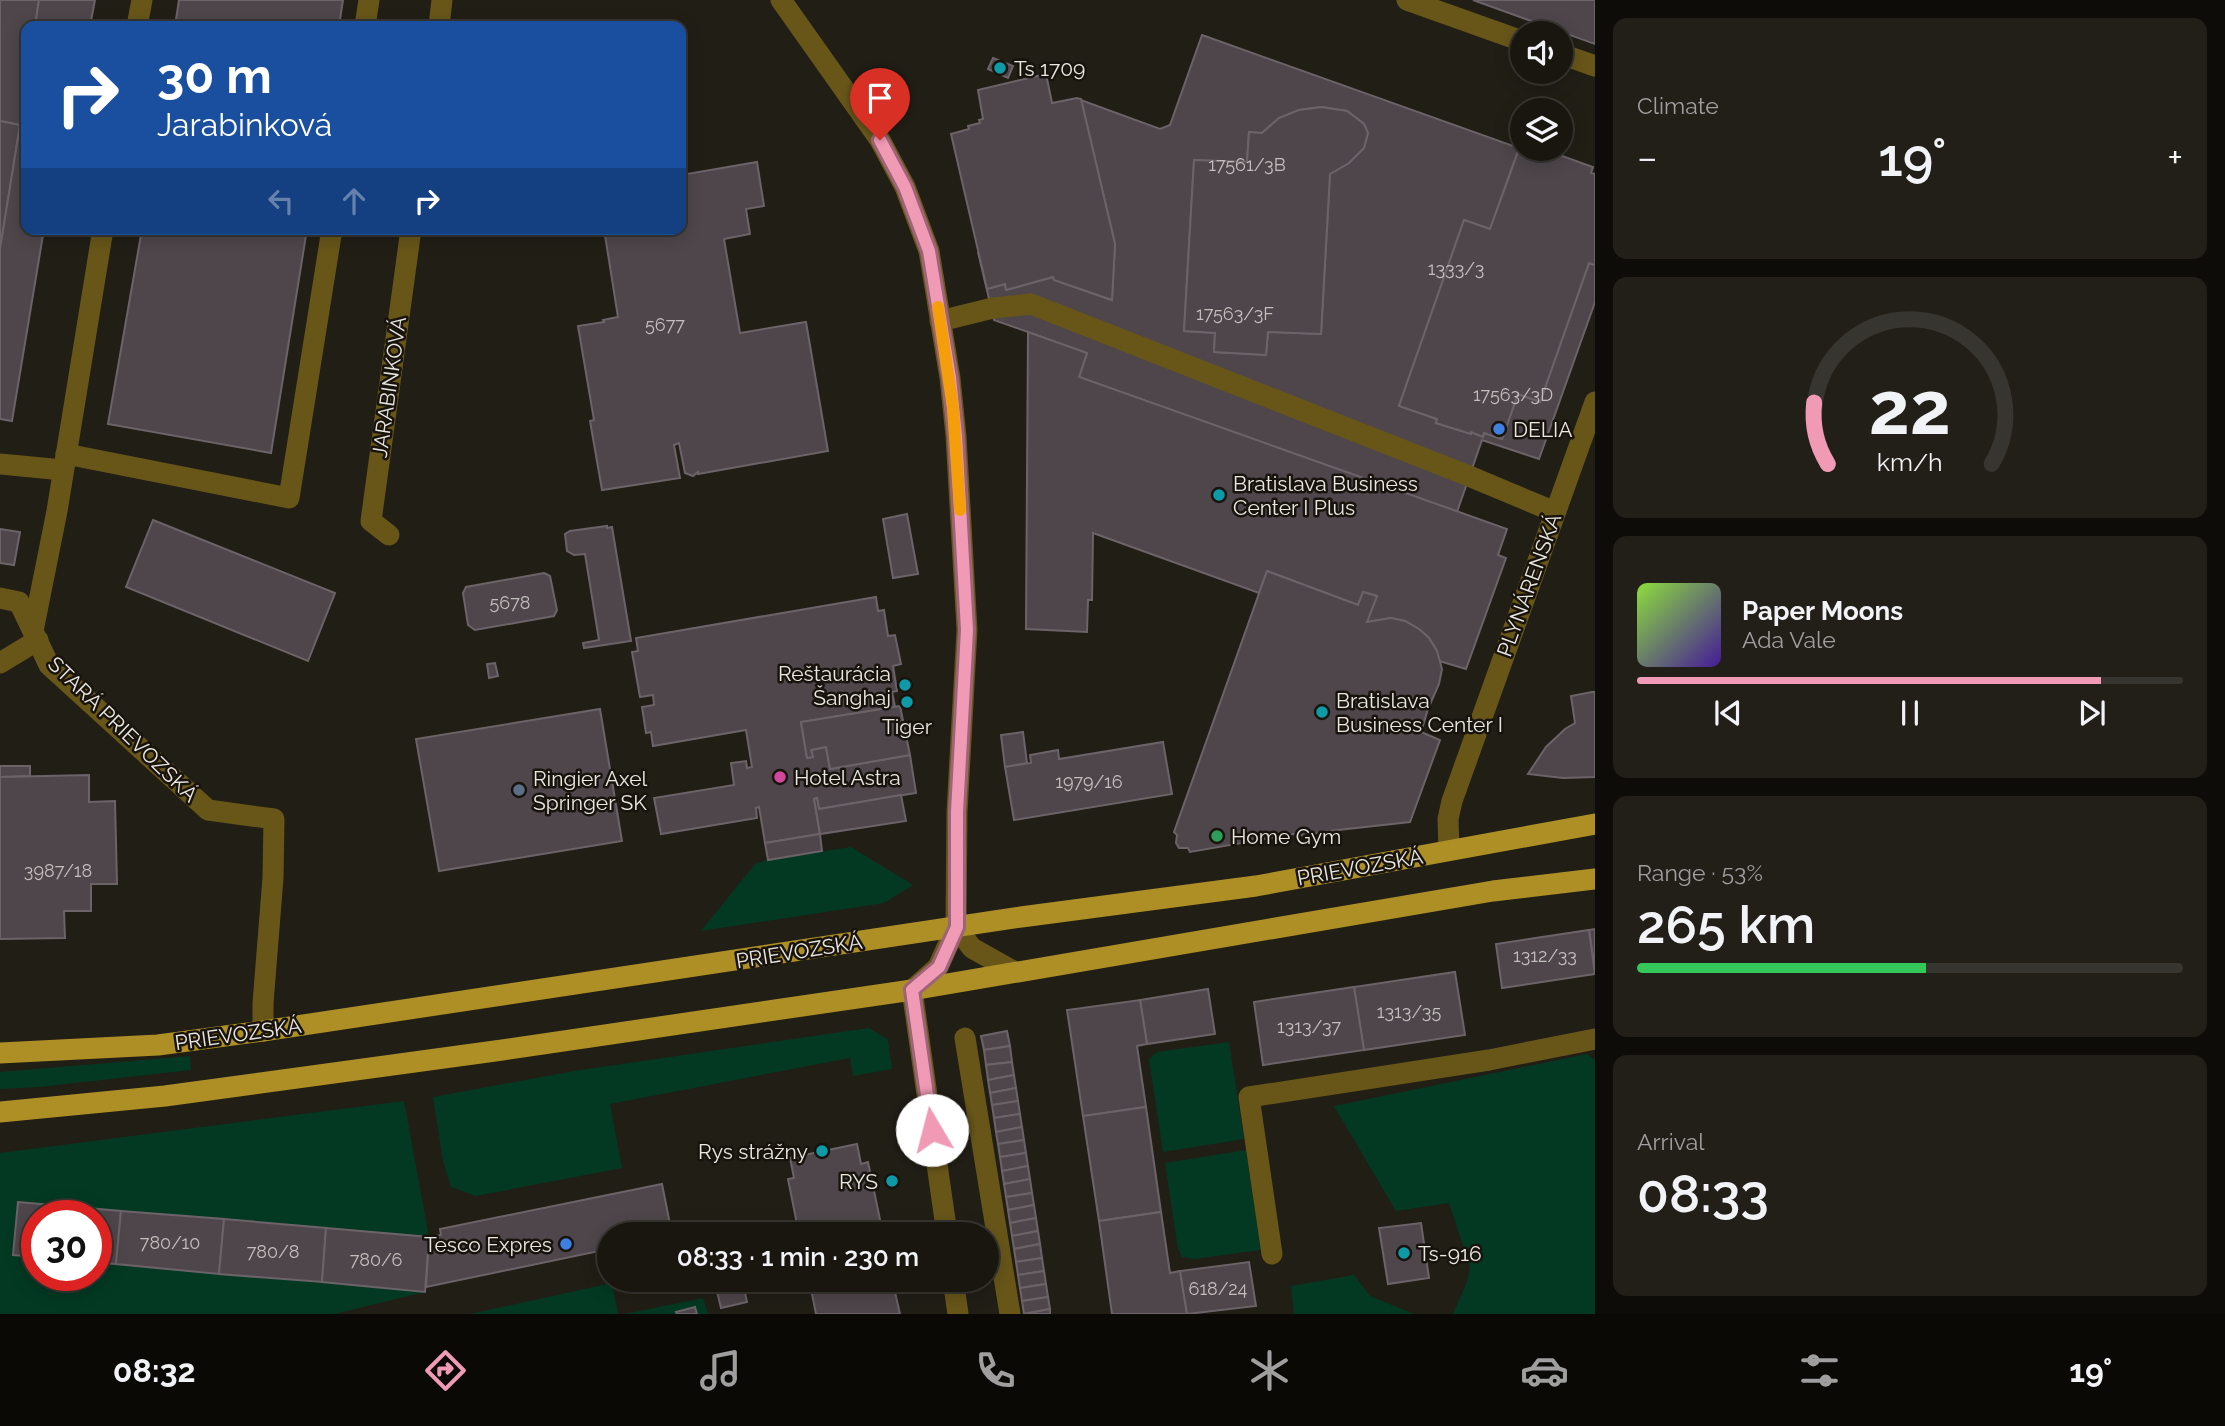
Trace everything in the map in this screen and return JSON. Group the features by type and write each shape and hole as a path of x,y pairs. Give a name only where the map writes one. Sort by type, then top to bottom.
{"main road":[{"name":"PRIEVOZSKÁ","path":"0,1053 158,1045 263,1031 957,927 1256,886 1595,824"},
{"path":"0,1112 165,1096 495,1051 912,990 1493,891 1595,879"}],"street":[{"path":"138,21 142,0"},
{"path":"366,21 369,0"},
{"path":"440,21 442,0"},
{"path":"1407,0 1510,37"},
{"path":"785,2 880,140 905,187 929,251 956,436 967,630 957,812 957,927 939,967 912,990 945,1222"},
{"path":"1573,58 1595,66"},
{"path":"0,663 35,635 102,235"},
{"path":"0,464 64,462 289,498 331,235"},
{"name":"JARABINKOVÁ","path":"389,535 371,522 410,235"},
{"path":"940,321 993,308 1031,304 1555,512"},
{"name":"PLYNÁRENSKÁ","path":"1449,850 1448,819 1452,801 1595,402"},
{"name":"STARÁ PRIEVOZSKÁ","path":"0,598 19,601 49,665 208,810 274,819 273,878 262,1003 263,1031"},
{"path":"957,927 972,948 1015,972"},
{"path":"965,1038 1010,1314"},
{"path":"1272,1254 1249,1097 1489,1059 1595,1039"},
{"path":"955,1292 958,1314"}],"green space":[{"path":"851,847 913,885 884,903 701,931 755,864"},
{"path":"869,1028 888,1040 892,1069 853,1076 850,1058 610,1104 622,1168 476,1196 451,1187 443,1161 433,1097 574,1071"},
{"path":"1229,1042 1244,1139 1163,1152 1149,1059 1157,1052"},
{"path":"1587,1054 1595,1060 1595,1314 1453,1314 1467,1282 1470,1267 1449,1203 1396,1211 1334,1106"},
{"path":"190,1056 191,1070 0,1089 0,1072"},
{"path":"404,1101 429,1237 112,1210 112,1200 21,1200 18,1202 13,1255 21,1256 21,1291 112,1291 112,1264 425,1292 334,1314 0,1314 0,1153"},
{"path":"1246,1150 1261,1250 1194,1259 1182,1257 1178,1249 1165,1163"},
{"path":"1354,1275 1370,1296 1414,1314 1294,1314 1291,1286"},
{"path":"597,1286 597,1292 614,1292 618,1314 470,1314"},
{"path":"703,1298 708,1314 625,1314"}],"building":[{"path":"0,0 39,0 36,21 21,21 20,125 0,121"},
{"path":"39,0 95,0 91,21 36,21"},
{"path":"179,0 343,0 340,21 176,21"},
{"path":"1473,0 1595,0 1595,44 1573,36 1573,21 1531,21"},
{"path":"1202,35 1510,145 1510,161 1514,161 1490,229 1464,220 1399,406 1437,419 1436,423 1483,437 1484,433 1502,439 1518,394 1540,402 1589,263 1595,265 1595,302 1539,459 1482,440 1457,512 1079,377 1087,353 994,320 978,252 987,289 1005,284 1006,290 1053,277 1054,280 1112,300 1115,244 1081,100 1160,129 1170,125","holes":["1321,107 1347,111 1364,124 1368,133 1364,148 1349,163 1330,174 1321,334 1268,332 1266,355 1214,352 1215,333 1184,331 1194,160 1247,162 1249,132 1262,133 1279,118 1299,110"]},
{"name":"Ts 1709","path":"993,58 1013,66 1008,78 988,69"},
{"path":"1046,74 1052,103 1081,99 1115,244 1112,300 1054,280 1053,277 1006,290 1005,284 987,289 951,134 969,129 968,126 980,123 979,120 983,119 978,90"},
{"path":"1321,107 1347,111 1364,124 1368,133 1364,148 1349,163 1330,174 1321,334 1268,332 1266,355 1214,352 1215,333 1184,331 1194,160 1247,162 1249,132 1262,133 1279,118 1299,110"},
{"path":"0,121 20,125 0,249"},
{"path":"20,125 21,235 43,235 12,421 0,419 0,249"},
{"path":"1573,160 1593,167 1591,173 1595,174 1595,265 1589,263 1540,402 1518,394 1502,439 1484,433 1483,437 1436,423 1437,419 1399,406 1464,220 1490,229 1515,161"},
{"path":"757,162 764,206 746,209 750,234 724,239 740,333 806,322 828,451 698,472 693,476 685,473 679,443 674,445 680,478 602,490 590,421 594,420 578,326 618,317 605,235 686,235 686,174"},
{"path":"141,235 306,235 271,453 108,424"},
{"name":"Bratislava Business Center I Plus","path":"1028,332 1087,353 1079,377 1507,529 1498,555 1506,558 1466,669 1439,661 1437,651 1429,638 1405,621 1391,618 1367,622 1377,596 1363,592 1358,605 1267,571 1259,593 1093,533 1092,600 1088,600 1087,632 1026,629"},
{"path":"907,514 918,574 893,578 883,519"},
{"path":"153,520 335,593 308,661 126,587"},
{"path":"612,527 631,641 584,648 583,643 599,640 585,554 574,555 567,551 565,534"},
{"path":"0,529 20,532 14,565 0,563"},
{"name":"Bratislava Business Center I","path":"1267,571 1358,605 1363,592 1377,596 1367,622 1391,618 1405,621 1429,638 1437,651 1442,669 1421,732 1440,740 1410,822 1320,832 1307,836 1293,834 1190,852 1188,848 1179,848 1174,832"},
{"path":"544,573 550,576 557,610 554,616 475,630 468,625 463,593 466,587"},
{"path":"876,597 878,611 884,610 888,636 895,635 901,664 893,666 897,691 892,692 895,707 801,722 807,758 813,757 811,750 826,747 830,769 910,755 916,793 819,809 817,798 814,799 820,834 765,843 759,807 756,808 757,818 661,834 654,798 734,785 731,763 746,761 747,768 752,767 746,730 653,746 651,732 646,733 642,707 654,705 653,695 640,697 632,652 638,651 636,638"},
{"path":"495,663 498,676 489,678 487,664"},
{"path":"1595,692 1595,777 1563,778 1528,774 1546,747 1575,723 1571,696"},
{"path":"900,706 910,755 830,769 826,747 811,750 813,757 807,758 801,722"},
{"name":"Ringier Axel Springer SK","path":"600,709 622,841 439,871 416,739"},
{"path":"1023,732 1027,763 1005,767 1001,735"},
{"path":"1163,742 1172,794 1014,820 1005,767 1031,763 1030,755 1058,750 1059,759"},
{"path":"0,766 30,766 30,776 0,777"},
{"path":"89,775 89,802 115,801 117,884 91,884 91,911 64,911 65,938 0,939 0,777"},
{"path":"901,795 906,821 820,834 814,799 817,798 819,809"},
{"path":"820,834 822,851 768,860 765,843"},
{"path":"1595,929 1595,970 1589,930"},
{"path":"1589,930 1595,974 1502,988 1496,944"},
{"path":"1455,972 1465,1035 1364,1050 1354,987"},
{"path":"1354,987 1364,1050 1263,1065 1254,1002"},
{"path":"1208,989 1215,1034 1147,1044 1140,1000"},
{"path":"1140,1000 1147,1044 1137,1046 1146,1107 1083,1116 1067,1010"},
{"path":"1007,1031 1010,1046 984,1050 981,1036"},
{"path":"1010,1046 1012,1062 986,1065 984,1050"},
{"path":"1012,1062 1014,1075 988,1080 986,1065"},
{"path":"1014,1075 1016,1088 990,1093 988,1080"},
{"path":"1016,1088 1018,1101 992,1105 990,1093"},
{"path":"1018,1101 1020,1114 994,1118 992,1105"},
{"path":"1146,1107 1161,1212 1099,1221 1083,1116"},
{"path":"1020,1114 1022,1127 996,1132 994,1118"},
{"path":"1022,1127 1024,1140 998,1144 996,1132"},
{"path":"1024,1140 1026,1153 1000,1157 998,1144"},
{"path":"857,1144 861,1164 868,1162 880,1222 797,1222 788,1179 794,1178 790,1158"},
{"path":"1026,1153 1028,1166 1002,1171 1000,1157"},
{"path":"1028,1166 1030,1179 1004,1184 1002,1171"},
{"path":"1030,1179 1032,1193 1006,1197 1004,1184"},
{"path":"662,1184 670,1222 597,1222 597,1251 426,1287 429,1237 441,1235 440,1229"},
{"path":"1032,1193 1034,1205 1008,1210 1006,1197"},
{"path":"18,1202 21,1202 21,1256 13,1255"},
{"path":"1034,1205 1036,1218 1010,1223 1008,1210"},
{"path":"112,1210 121,1211 116,1264 112,1264"},
{"path":"121,1211 224,1219 219,1274 116,1264"},
{"path":"1161,1212 1170,1273 1180,1271 1187,1314 1112,1314 1099,1221"},
{"path":"1036,1218 1038,1231 1012,1236 1010,1223"},
{"path":"224,1219 326,1228 322,1282 219,1274"},
{"name":"Ts-916","path":"1421,1223 1429,1278 1388,1284 1379,1228"},
{"path":"326,1228 429,1237 425,1292 322,1282"},
{"path":"1038,1231 1040,1244 1014,1249 1012,1236"},
{"path":"1040,1244 1042,1258 1016,1262 1014,1249"},
{"path":"1042,1258 1044,1271 1018,1275 1016,1262"},
{"path":"1249,1262 1256,1306 1187,1314 1180,1271"},
{"path":"1044,1271 1046,1284 1020,1288 1018,1275"},
{"path":"1046,1284 1048,1297 1022,1301 1020,1288"},
{"path":"717,1292 745,1292 747,1302 721,1308"},
{"path":"812,1292 895,1292 900,1314 816,1314"},
{"path":"1048,1297 1050,1309 1024,1314 1022,1301"},
{"path":"695,1307 697,1314 676,1312"},
{"path":"1050,1309 1050,1314 1024,1314"}],"slow traffic":[{"path":"938,307 950,378 960,510"}],"place":[{"name":"Ts 1709","path":"1000,68"},
{"name":"DELIA","path":"1499,429"},
{"name":"Bratislava Business Center I Plus","path":"1219,495"},
{"name":"Reštaurácia Šanghaj","path":"905,685"},
{"name":"Tiger","path":"907,702"},
{"name":"Bratislava Business Center I","path":"1322,712"},
{"name":"Hotel Astra","path":"780,777"},
{"name":"Ringier Axel Springer SK","path":"519,790"},
{"name":"Home Gym","path":"1217,836"},
{"name":"Rys strážny","path":"822,1151"},
{"name":"RYS","path":"892,1181"},
{"name":"Tesco Expres","path":"566,1244"},
{"name":"Ts-916","path":"1404,1253"}],"route":[{"path":"880,140 905,187 929,251 950,378 956,436 967,630 957,812 957,927 939,967 912,990 932,1130"}]}
